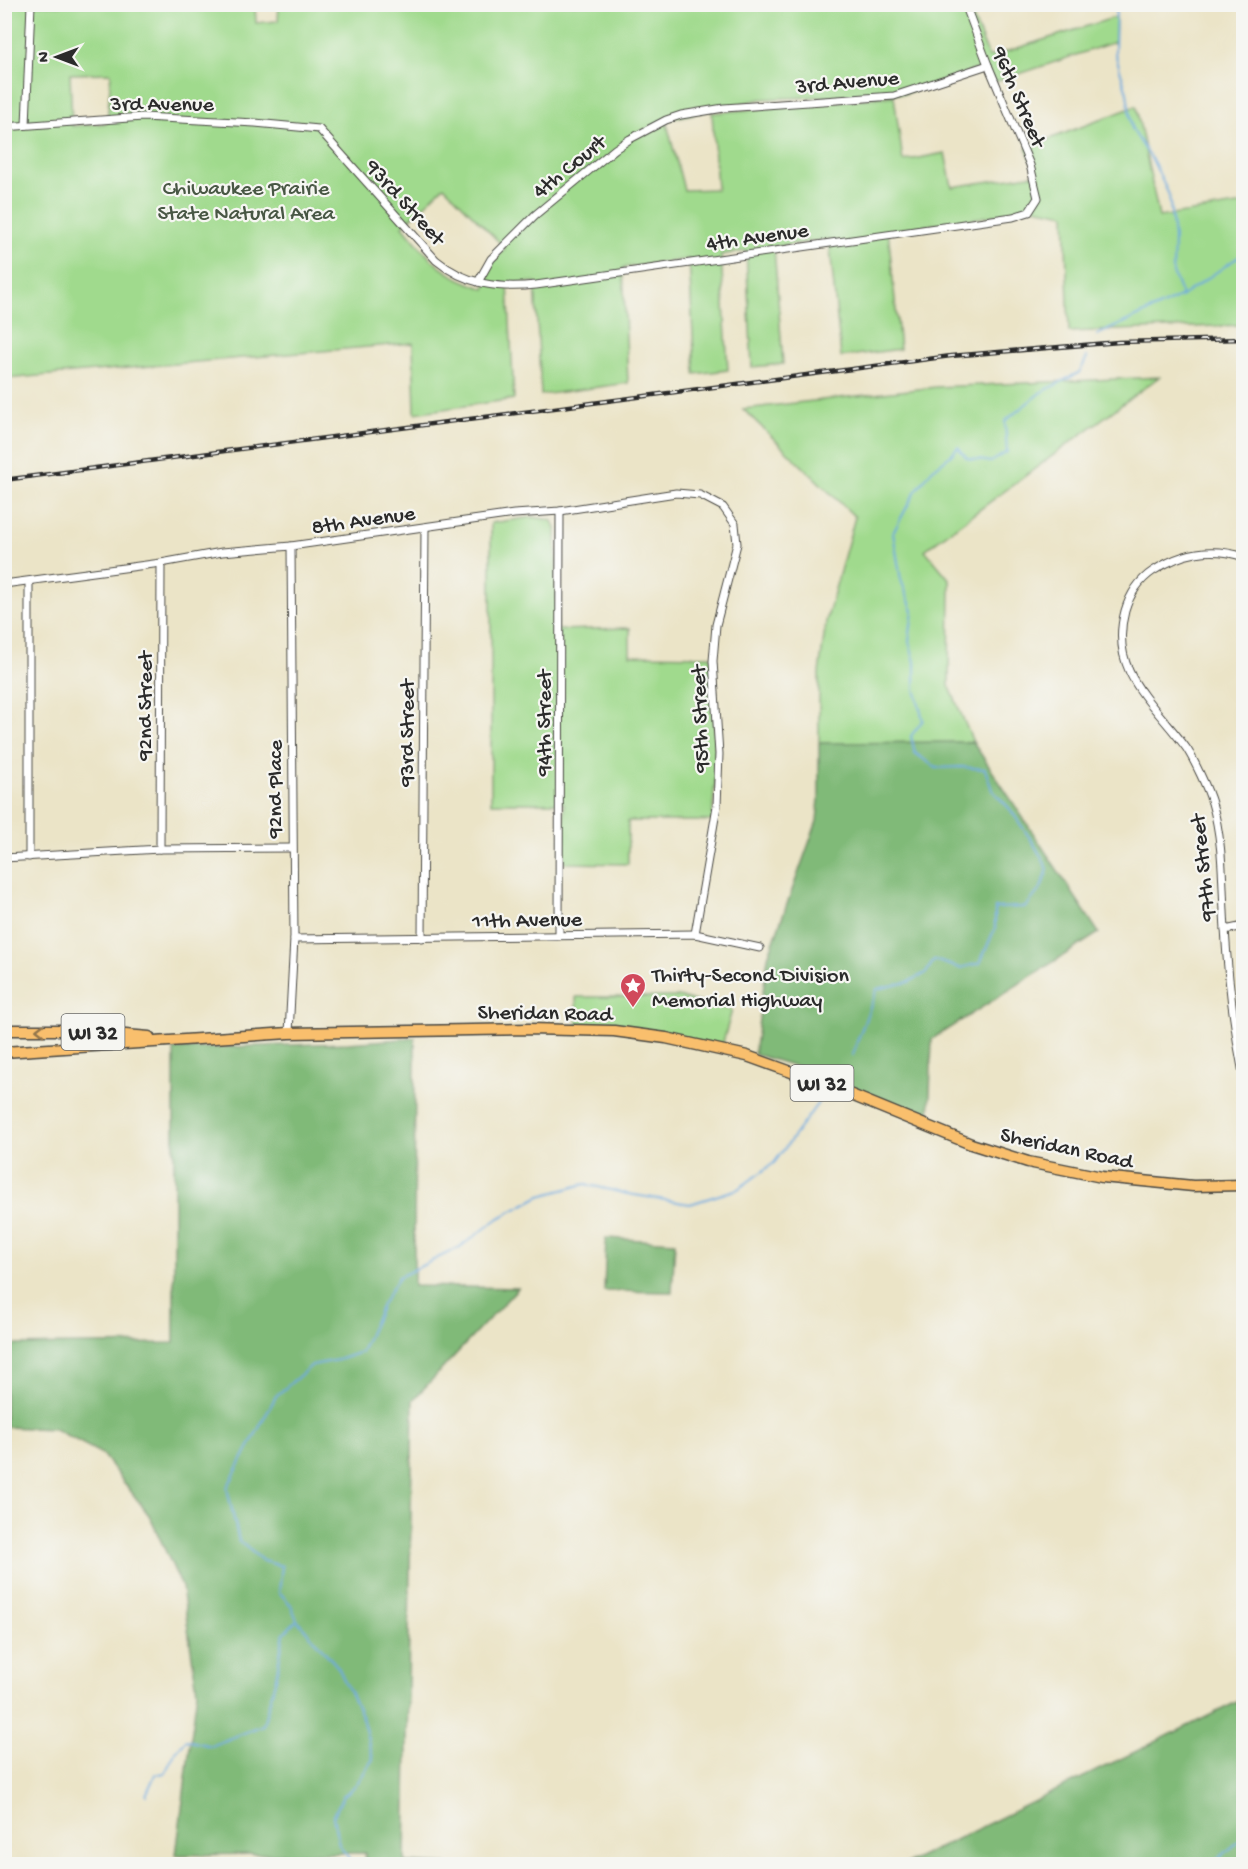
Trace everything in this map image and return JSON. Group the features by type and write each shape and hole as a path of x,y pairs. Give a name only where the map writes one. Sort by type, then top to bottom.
{"main road":[{"name":"Sheridan Road","path":"4,1052 289,1033 529,1029 614,1031 666,1038 747,1056 822,1083 971,1144 1028,1162 1102,1176 1193,1186 1244,1185"},
{"name":"Sheridan Road","path":"4,1030 67,1030 182,1040"}],"street":[{"path":"26,125 31,4"},
{"name":"96th Street","path":"965,4 1030,165 1038,194 1037,203"},
{"name":"3rd Avenue","path":"706,110 894,96 988,65"},
{"name":"4th Court","path":"478,282 487,264 509,239 615,149 666,120 706,110"},
{"name":"3rd Avenue","path":"4,127 142,117 320,129"},
{"name":"93rd Street","path":"320,129 436,260 447,269 478,282"},
{"name":"4th Avenue","path":"478,282 509,288 644,270 1013,217 1029,212 1037,203"},
{"name":"8th Avenue","path":"4,584 161,563 222,552 291,546 514,514 560,511 676,493 700,495 723,507"},
{"name":"95th Street","path":"695,934 717,806 719,754 713,661 716,625 737,544 735,524 723,507"},
{"name":"94th Street","path":"559,936 560,511"},
{"name":"93rd Street","path":"422,938 424,528"},
{"name":"92nd Place","path":"289,1033 294,939 291,546"},
{"name":"97th Street","path":"1244,557 1229,552 1203,551 1183,555 1144,577 1133,590 1121,625 1121,648 1127,670 1148,702 1187,750 1212,801 1221,848 1225,930 1235,1035 1244,1078"},
{"name":"92nd Street","path":"160,849 161,563"},
{"path":"29,582 29,857"},
{"path":"4,858 160,849 292,848"},
{"path":"1225,930 1244,926"},
{"name":"11th Avenue","path":"294,939 695,934 760,948"}],"green space":[{"name":"Chiwaukee Prairie State Natural Area","path":"279,4 968,5 989,57 1116,17 1115,42 995,82 983,67 904,94 761,99 666,120 684,190 717,189 712,113 894,96 903,161 945,153 952,187 1036,174 1026,148 1136,106 1159,217 1243,204 1243,325 1069,332 1065,214 1029,207 1012,213 888,231 900,349 841,357 829,239 774,247 783,364 752,367 746,251 721,255 728,370 695,374 689,259 623,268 628,383 541,395 535,282 508,284 514,399 415,413 413,343 5,379 5,5 255,5 256,23 278,21","holes":["111,73 107,123 72,126 70,74","444,186 505,248 493,261 485,289 447,272 430,258 403,226"]},
{"path":"1159,377 925,550 950,580 949,685 973,742 819,743 819,673 826,622 855,517 743,409 936,387"},
{"path":"533,517 551,520 556,527 557,630 630,628 630,655 711,656 716,767 712,821 628,821 628,864 564,863 564,803 491,803 491,523"},
{"path":"973,742 1099,933 932,1039 929,1121 812,1071 754,1054 768,957 817,821 819,743"},
{"path":"576,997 678,997 732,1010 722,1046 632,1029 577,1025"},
{"path":"415,1038 414,1286 518,1288 413,1400 405,1862 448,1864 366,1864 365,1853 176,1855 197,1691 182,1587 149,1515 102,1454 55,1429 5,1427 5,1345 174,1343 174,1049 348,1043"},
{"path":"606,1238 675,1242 672,1292 604,1291"},
{"path":"1243,1699 1243,1864 906,1864"}],"waterway":[{"path":"1116,4 1115,53 1127,93 1132,129 1154,163 1169,195 1174,237 1173,273 1182,296"},
{"path":"1097,335 1182,296 1244,253"},
{"path":"852,1055 877,989 908,982 926,973 934,960 960,968 980,963 995,928 995,908 1026,907 1041,888 1048,869 1010,809 992,790 985,769 936,768 915,753 911,736 923,720 915,689 915,662 909,641 913,611 901,580 893,533 915,492 932,470 958,447 967,458 991,462 1007,452 1005,421 1040,393 1080,372 1087,357"},
{"path":"353,1864 339,1845 333,1817 343,1796 356,1785 373,1759 362,1717 338,1667 297,1620 291,1605 279,1592 282,1566 263,1561 239,1541 227,1488 276,1396 312,1365 338,1360 361,1352 382,1305 399,1277 460,1247 499,1218 540,1196 585,1184 690,1204 738,1189 774,1163 818,1103"},
{"path":"146,1795 155,1775 165,1773 176,1751 186,1740 211,1746 263,1725 276,1678 284,1633 297,1620"},
{"path":"1212,1864 1244,1837"}],"railway":[{"path":"4,480 951,356 1119,342 1244,339"}],"place":[{"name":"Thirty-Second Division Memorial Highway","path":"633,1009"}]}
